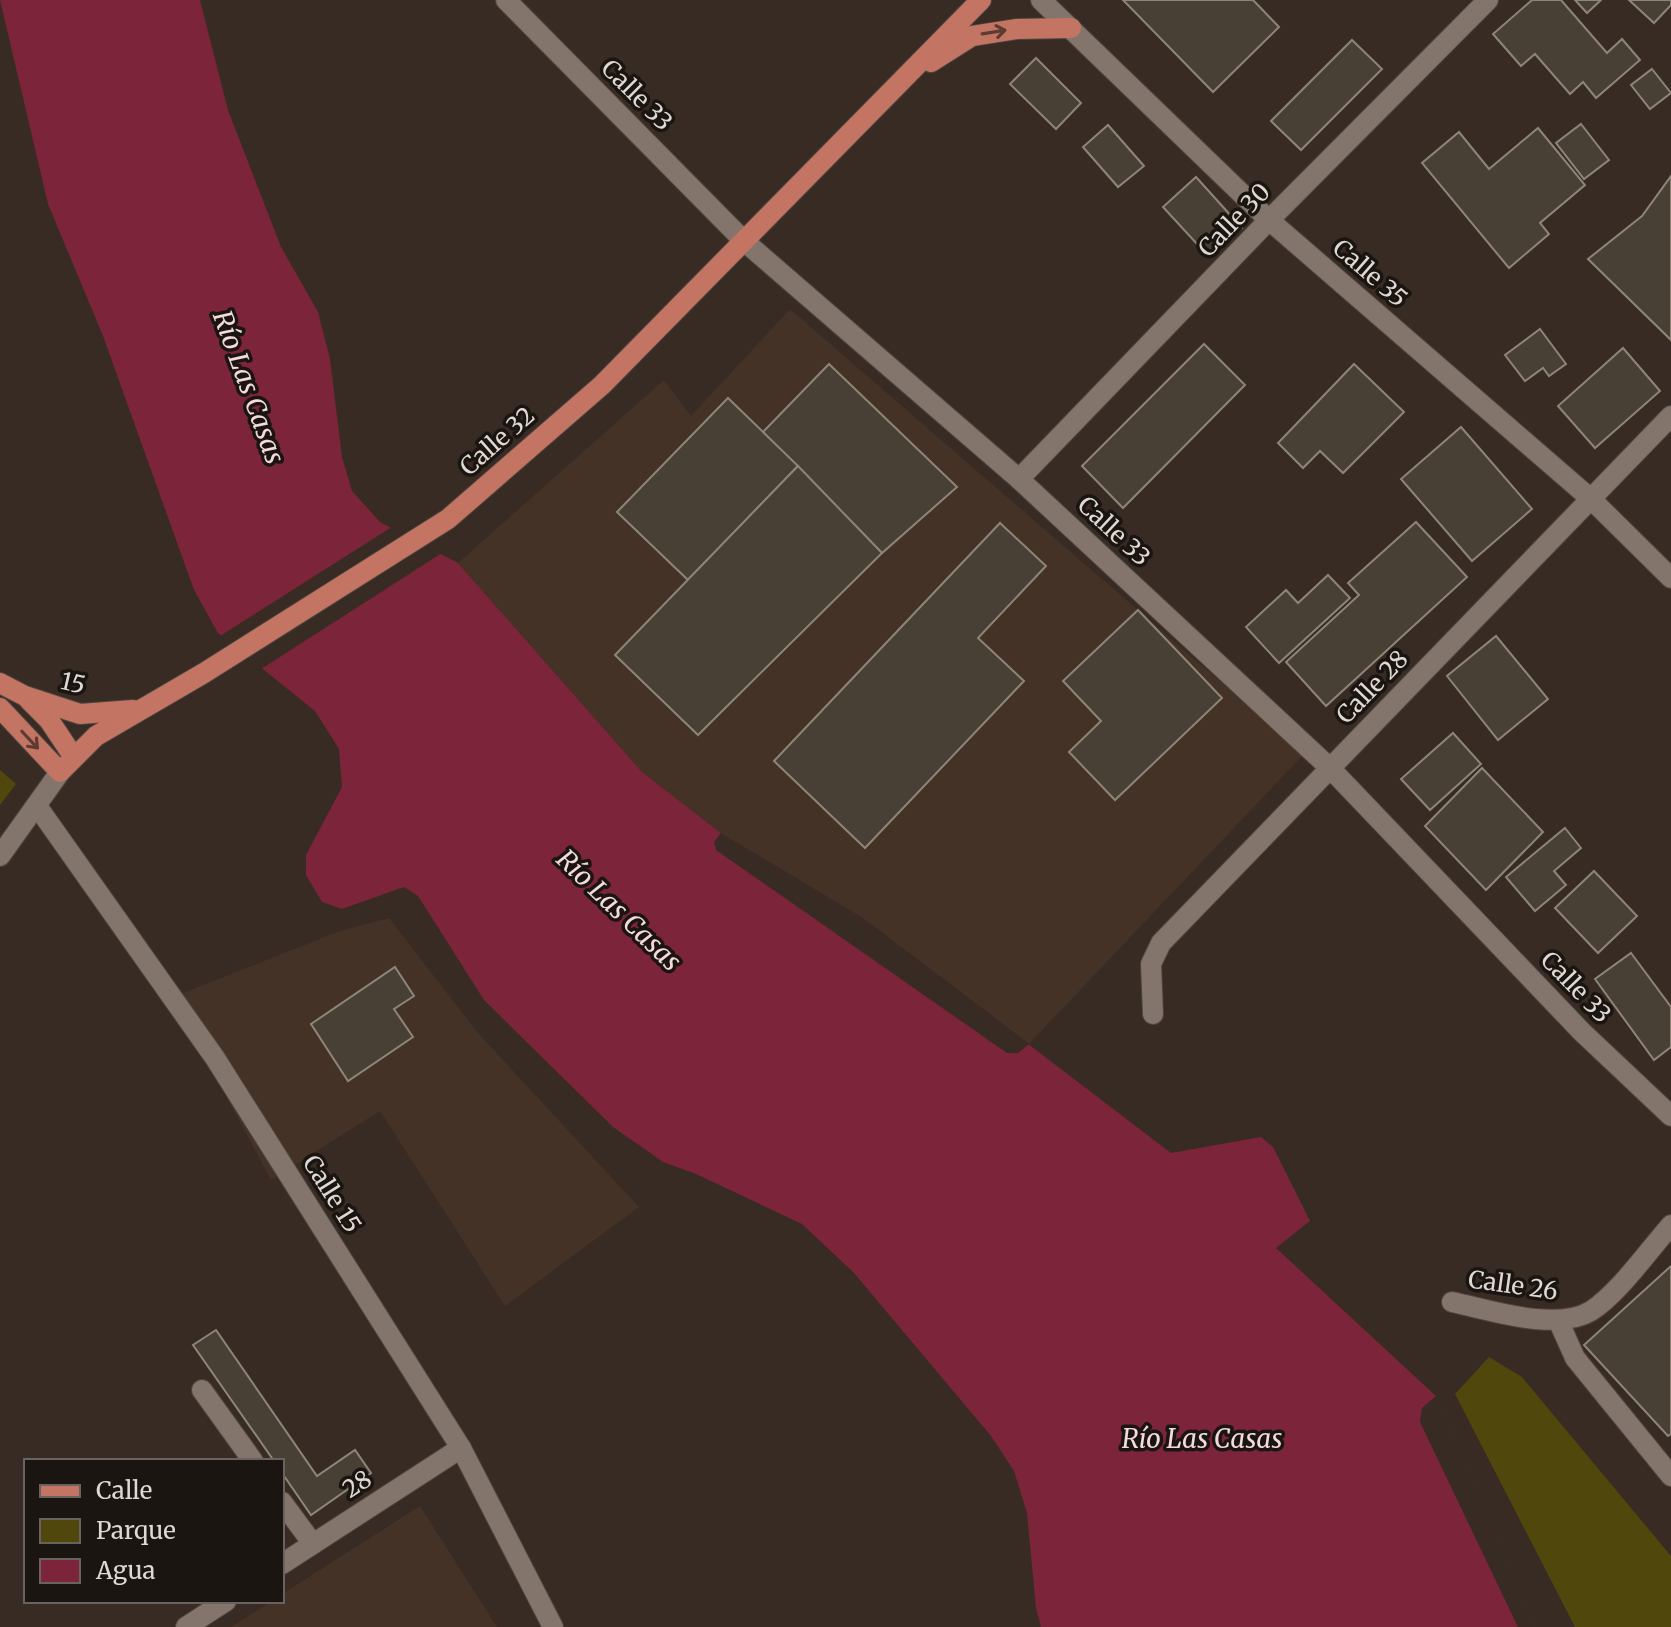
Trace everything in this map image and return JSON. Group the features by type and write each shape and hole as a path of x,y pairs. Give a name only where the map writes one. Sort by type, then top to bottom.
{"main road":[{"name":"Calle 32","path":"60,772 96,736 204,673 448,519 602,385 981,0"},
{"path":"901,81 972,36 1017,29 1071,28"},
{"name":"15","path":"0,683 25,696 80,714 137,710"},
{"path":"25,696 49,720 73,756"},
{"path":"0,708 60,772"}],"street":[{"name":"Calle 33","path":"506,0 744,241 1019,479 1330,768 1582,1032 1671,1116"},
{"name":"Calle 35","path":"1041,0 1269,220 1591,499 1671,578"},
{"name":"Calle 30","path":"1019,479 1269,220 1488,0"},
{"name":"Calle 28","path":"1153,1014 1151,964 1161,943 1671,416"},
{"name":"Calle 32","path":"0,856 60,772"},
{"name":"Calle 15","path":"37,806 215,1058 461,1448 553,1627"},
{"name":"Calle 26","path":"1452,1302 1531,1318 1558,1320 1588,1313 1604,1302 1671,1225"},
{"path":"1558,1320 1575,1358 1671,1476"},
{"path":"202,1390 252,1459"},
{"name":"28","path":"284,1563 461,1448"},
{"path":"284,1505 313,1544"},
{"path":"186,1627 223,1603"}],"shaded area":[{"path":"790,309 1304,754 1029,1044 863,918 721,833 642,772 458,563 664,380 691,416"},
{"path":"389,918 478,1033 639,1207 505,1306 380,1111 271,1180 173,997 340,931"},
{"path":"420,1506 497,1627 231,1627 269,1603 284,1603 284,1593"}],"green space":[{"path":"0,770 16,784 0,805"},
{"path":"1489,1357 1522,1377 1671,1556 1671,1627 1575,1627 1455,1394"}],"water":[{"name":"Río Las Casas","path":"0,0 200,0 228,110 281,247 318,312 330,359 342,457 352,491 380,522 458,563 642,772 721,833 863,918 1171,1153 1261,1137 1273,1147 1310,1221 1276,1248 1436,1396 1536,1627 1041,1627 1036,1608 1027,1513 1014,1471 991,1436 854,1273 802,1224 696,1174 663,1162 613,1127 484,1000 418,896 404,887 342,909 322,902 306,875 306,855 342,787 339,749 315,711 218,633 194,590 103,336 48,204"}],"pier":[{"path":"395,525 445,551 258,671 217,638"},
{"path":"721,833 863,918 1029,1044 1018,1053 1007,1053 716,850 714,842"},
{"path":"1436,1396 1536,1627 1518,1627 1420,1422 1422,1408"}],"building":[{"path":"1123,0 1253,0 1279,27 1213,92"},
{"path":"1532,0 1561,0 1607,53 1622,39 1640,60 1596,98 1583,82 1570,94 1535,54 1521,66 1493,34"},
{"path":"1575,0 1601,0 1587,13"},
{"path":"1629,0 1671,0 1671,5 1654,23"},
{"path":"1352,40 1382,69 1301,150 1271,121"},
{"path":"1036,58 1081,103 1056,129 1010,84"},
{"path":"1652,69 1671,93 1650,109 1631,85"},
{"path":"1581,124 1609,160 1584,179 1556,143"},
{"path":"1108,125 1144,166 1118,187 1083,147"},
{"path":"1538,128 1585,185 1540,223 1549,234 1509,268 1422,163 1459,132 1489,169"},
{"path":"1671,176 1671,340 1588,259 1642,216"},
{"path":"1196,177 1242,228 1209,257 1163,207"},
{"path":"1540,329 1566,364 1549,376 1543,368 1525,381 1505,355"},
{"path":"1204,344 1245,385 1123,508 1082,466"},
{"path":"1623,348 1660,391 1595,448 1558,406"},
{"path":"829,364 957,487 882,553 763,432"},
{"path":"1354,364 1404,412 1343,473 1320,451 1303,468 1278,443"},
{"path":"728,398 798,466 688,580 617,512"},
{"path":"1461,427 1532,509 1472,561 1401,479"},
{"path":"798,466 882,553 698,735 615,655"},
{"path":"1416,522 1467,577 1326,706 1286,662 1359,595 1348,583"},
{"path":"1000,523 1046,566 978,638 1024,681 865,848 774,761"},
{"path":"1328,575 1350,598 1279,663 1246,627 1286,590 1298,603"},
{"path":"1138,610 1222,698 1115,800 1069,752 1101,721 1063,681"},
{"path":"1496,636 1548,699 1498,740 1447,676"},
{"path":"1453,733 1481,764 1430,810 1401,779"},
{"path":"1482,768 1543,832 1486,890 1425,826"},
{"path":"1565,828 1581,848 1554,871 1566,885 1535,911 1506,877"},
{"path":"1594,871 1637,916 1598,953 1555,908"},
{"path":"1631,953 1671,1007 1671,1047 1654,1060 1595,979"},
{"path":"395,967 414,996 394,1009 413,1037 348,1081 311,1024"},
{"path":"1671,1266 1671,1434 1668,1436 1584,1345"},
{"path":"216,1330 317,1476 355,1450 371,1473 311,1515 284,1476 284,1459 273,1459 193,1345"}]}
